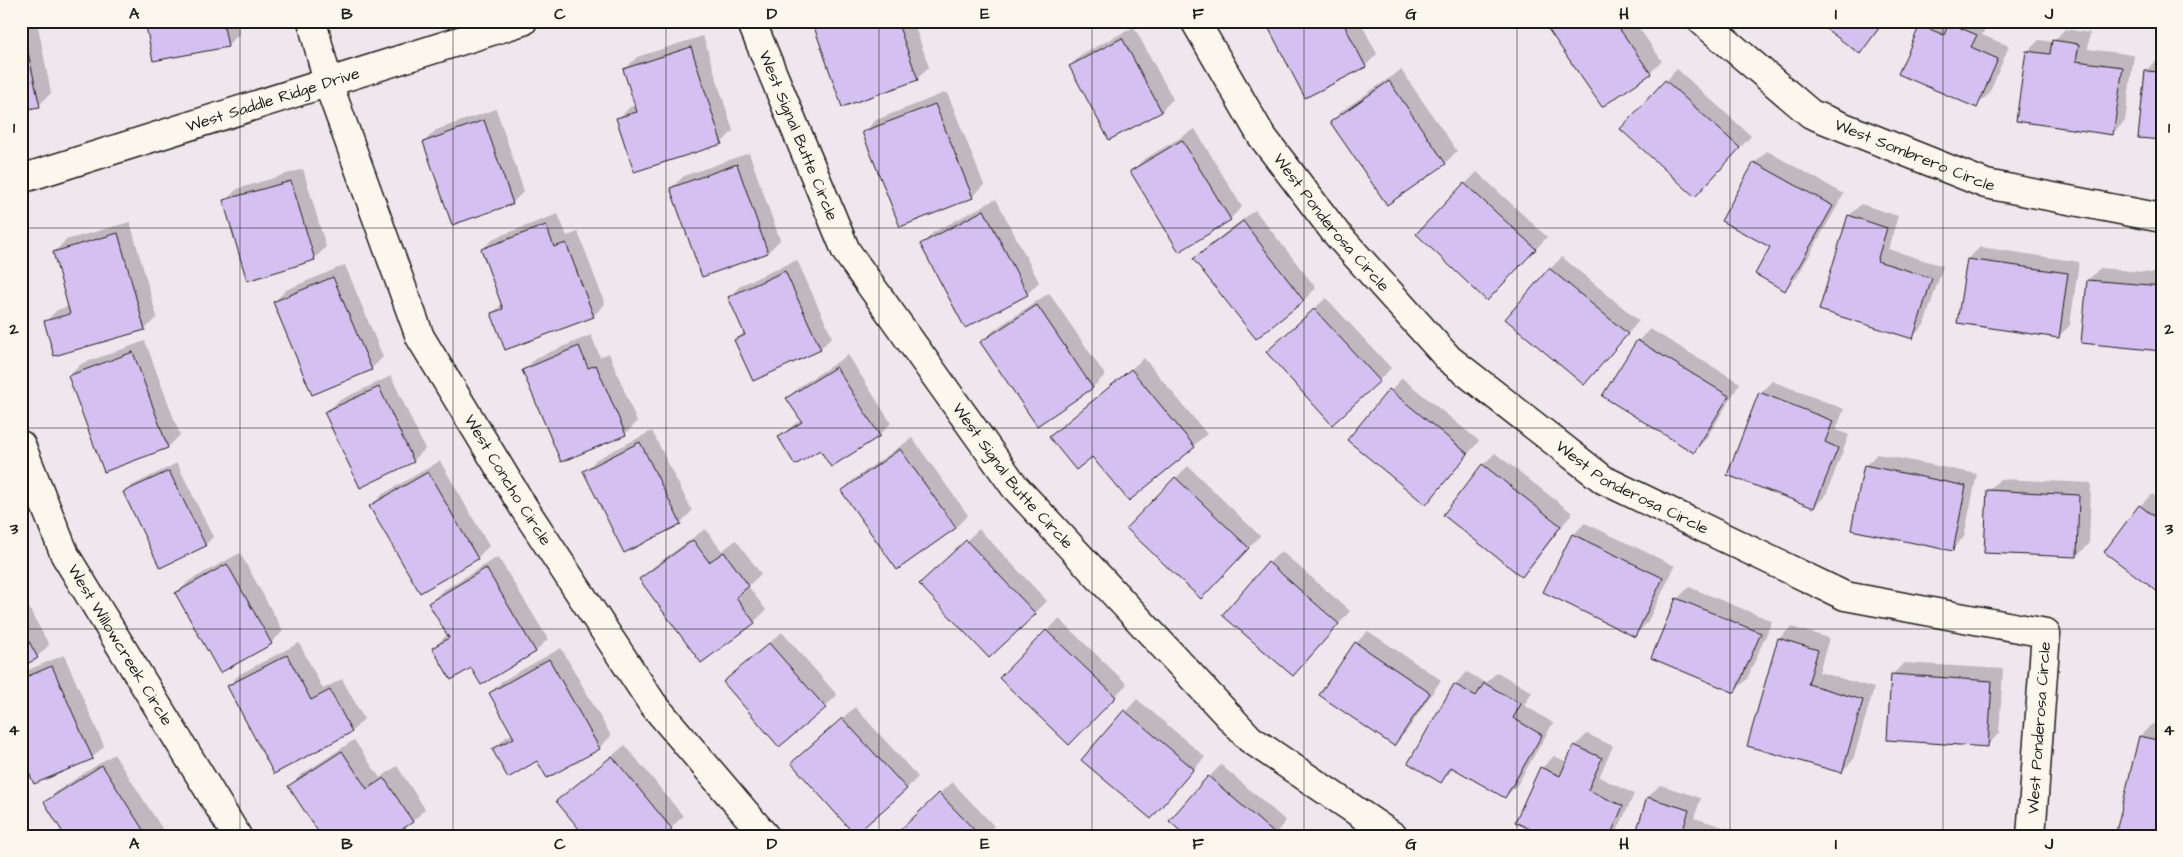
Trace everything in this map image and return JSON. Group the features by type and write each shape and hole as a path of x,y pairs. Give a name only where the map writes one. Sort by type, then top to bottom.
{"street":[{"name":"West Concho Circle","path":"312,21 328,83 420,337 524,508 652,703 765,836"},
{"name":"West Saddle Ridge Drive","path":"21,179 523,21"},
{"name":"West Signal Butte Circle","path":"751,21 846,251 1015,487 1250,739 1393,836"},
{"name":"West Ponderosa Circle","path":"1195,21 1261,135 1335,232 1449,359 1604,480 1845,596 2046,633 2031,836"},
{"name":"West Sombrero Circle","path":"1702,21 1811,114 1986,184 2162,218"},
{"name":"West Willowcreek Circle","path":"21,445 65,554 237,836"}],"building":[{"path":"21,21 40,107 21,110"},
{"path":"145,21 223,21 228,47 153,61"},
{"path":"812,21 879,21 881,26 897,21 918,80 842,107"},
{"path":"1265,21 1342,21 1366,67 1305,98"},
{"path":"1553,21 1614,21 1651,74 1602,107 1546,26"},
{"path":"1815,21 1884,21 1860,54"},
{"path":"1949,23 1977,35 1971,47 1998,59 1977,108 1898,74 1920,25 1944,35"},
{"path":"1122,38 1162,112 1109,140 1069,66"},
{"path":"2052,40 2079,44 2076,61 2123,67 2113,135 2016,121 2026,51 2050,54"},
{"path":"691,47 722,144 634,172 616,118 637,112 623,69"},
{"path":"2145,71 2162,72 2162,140 2138,138"},
{"path":"1665,80 1740,148 1695,197 1620,129"},
{"path":"1389,81 1446,164 1387,205 1330,122"},
{"path":"935,104 973,198 900,227 862,132"},
{"path":"484,120 513,204 452,225 423,142"},
{"path":"1182,140 1231,220 1179,252 1130,171"},
{"path":"1754,162 1833,206 1785,291 1755,274 1770,247 1721,221"},
{"path":"737,164 768,253 702,277 670,188"},
{"path":"291,181 315,260 247,281 223,200"},
{"path":"1464,183 1536,249 1487,301 1416,234"},
{"path":"984,210 1028,295 965,328 920,244"},
{"path":"1848,215 1887,228 1877,261 1932,278 1913,339 1819,310"},
{"path":"1243,221 1304,301 1256,339 1193,259"},
{"path":"546,225 554,247 566,243 594,317 505,350 491,313 503,309 481,249"},
{"path":"118,233 145,330 54,356 44,321 70,314 53,252"},
{"path":"1967,259 2068,273 2059,338 1957,323"},
{"path":"1549,268 1628,334 1584,385 1505,319"},
{"path":"785,271 821,350 753,381 734,340 745,335 728,297"},
{"path":"333,277 372,370 312,395 273,302"},
{"path":"2087,280 2162,286 2162,351 2081,343"},
{"path":"1037,305 1093,388 1037,426 980,342"},
{"path":"1314,309 1380,381 1332,425 1266,352"},
{"path":"1637,340 1729,396 1694,453 1602,396"},
{"path":"579,346 588,368 596,365 626,435 561,462 522,370"},
{"path":"133,352 168,448 104,472 68,376"},
{"path":"836,367 880,436 831,467 820,450 795,465 778,437 802,422 786,398"},
{"path":"1131,369 1195,447 1129,501 1092,457 1076,470 1049,437"},
{"path":"379,387 414,462 360,488 324,412"},
{"path":"1389,389 1468,454 1426,505 1347,440"},
{"path":"1759,392 1833,421 1825,442 1838,448 1814,508 1727,475"},
{"path":"640,442 681,524 624,553 583,471"},
{"path":"900,449 956,528 897,570 841,491"},
{"path":"1482,464 1561,526 1522,577 1443,515"},
{"path":"1864,465 1966,486 1953,551 1851,530"},
{"path":"169,471 206,546 160,568 123,492"},
{"path":"428,472 478,559 420,593 369,506"},
{"path":"1175,477 1249,548 1201,599 1126,528"},
{"path":"1987,490 2079,495 2077,557 1984,553"},
{"path":"2139,505 2162,522 2162,595 2104,552"},
{"path":"1572,534 1663,578 1635,637 1543,592"},
{"path":"693,540 709,562 724,552 749,586 736,597 755,623 701,663 639,579"},
{"path":"966,540 1036,614 989,658 919,584"},
{"path":"1268,562 1339,624 1293,676 1222,615"},
{"path":"227,564 272,644 220,673 175,593"},
{"path":"486,568 536,652 481,685 471,668 451,680 432,648 449,638 428,603"},
{"path":"1676,598 1761,633 1735,693 1651,658"},
{"path":"21,627 38,658 21,667"},
{"path":"1046,630 1116,697 1069,745 999,678"},
{"path":"1778,638 1818,650 1808,684 1863,700 1842,773 1747,746"},
{"path":"1355,642 1430,693 1394,746 1319,695"},
{"path":"769,643 826,708 779,747 723,682"},
{"path":"287,655 311,700 330,690 352,732 274,774 227,686"},
{"path":"549,659 600,749 547,778 537,761 508,778 492,749 514,738 489,693"},
{"path":"52,666 93,759 34,784 21,755 21,679"},
{"path":"1891,674 1992,681 1988,747 1887,740"},
{"path":"1484,683 1521,704 1513,718 1542,735 1505,798 1451,767 1441,783 1408,763 1454,684 1476,696"},
{"path":"1124,710 1194,769 1151,819 1081,760"},
{"path":"842,718 907,789 855,835 791,763"},
{"path":"2139,736 2162,741 2162,836 2115,836"},
{"path":"1574,745 1602,758 1588,790 1623,806 1610,836 1545,836 1515,822 1540,767 1560,776"},
{"path":"342,751 367,789 384,778 413,822 392,836 321,836 288,786"},
{"path":"612,756 672,829 664,836 585,836 556,801"},
{"path":"102,765 147,836 65,836 44,802"},
{"path":"1208,776 1275,834 1273,836 1186,836 1169,821"},
{"path":"939,793 980,836 894,836"},
{"path":"1647,797 1689,810 1683,830 1702,836 1635,836"}]}
